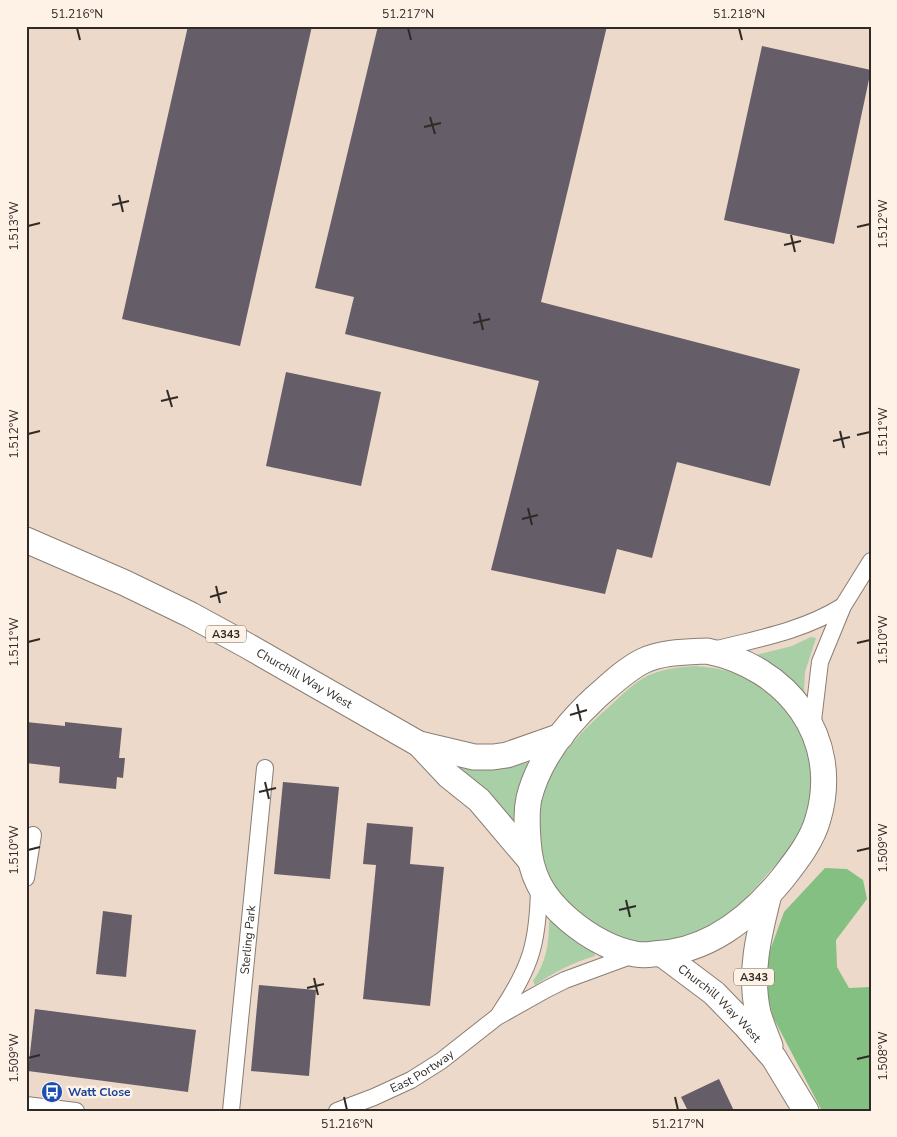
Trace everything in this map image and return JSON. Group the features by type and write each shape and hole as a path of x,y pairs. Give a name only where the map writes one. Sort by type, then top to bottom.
{"main road":[{"name":"Churchill Way West","path":"26,540 125,583 191,615 418,744 449,776 479,800 529,859"},
{"name":"Churchill Way West","path":"707,651 722,654 766,674 795,699 812,729 819,747 823,768 822,800 818,820 811,836 793,865 769,894 732,926 702,944 662,954 636,954 610,946 586,933 567,919 539,888 529,859 527,818 529,799 543,763 561,736 571,723 626,672 642,661 674,653 707,651"},
{"name":"Churchill Way West","path":"418,744 465,755 493,757 507,755 561,736"},
{"name":"Churchill Way West","path":"769,894 754,967 754,987 758,1014 774,1058 806,1111"},
{"name":"Churchill Way West","path":"662,954 714,993 774,1058"}],"street":[{"path":"812,729 820,662 842,606 871,561"},
{"path":"707,651 784,632 824,617 842,606"},
{"name":"Sterling Park","path":"231,1111 265,768"},
{"path":"26,878 33,835"},
{"path":"497,1017 513,994 530,960 537,925 539,888"},
{"path":"497,1017 565,980 636,954"},
{"name":"East Portway","path":"337,1111 411,1080 441,1061 497,1017"},
{"path":"26,1105 76,1111"}],"shaded area":[{"path":"26,26 871,26 871,1111 26,1111"}],"green space":[{"path":"811,637 816,638 805,672 804,693 779,668 756,655 792,646"},
{"path":"696,666 730,671 749,679 765,690 791,717 801,734 811,770 811,790 808,809 805,820 794,841 772,869 733,912 724,919 696,934 675,940 643,942 627,939 606,931 585,918 557,890 548,873 538,835 538,816 542,797 549,778 568,748 629,688 642,679 661,671"},
{"path":"530,762 516,821 514,822 453,769 457,764 493,769"},
{"path":"825,868 847,869 863,880 867,899 836,940 837,967 849,988 871,987 871,1111 822,1111 773,1017 765,986 768,956 784,912"},
{"path":"552,920 582,946 594,952 595,956 564,968 535,985 533,981 544,960 549,922"}],"building":[{"path":"188,26 312,26 240,346 122,319"},
{"path":"378,26 607,26 541,302 800,369 770,486 677,462 652,558 617,549 605,594 491,570 539,381 345,334 354,297 315,288"},
{"path":"762,46 871,70 834,244 724,220"},
{"path":"286,372 381,392 361,486 266,466"},
{"path":"26,722 65,726 65,722 122,728 119,758 125,758 123,778 117,777 116,789 59,783 60,767 26,763"},
{"path":"283,782 339,787 330,879 274,874"},
{"path":"367,823 413,827 410,864 444,867 430,1006 363,999 376,865 363,864"},
{"path":"103,911 132,915 126,977 96,974"},
{"path":"259,985 316,990 309,1076 251,1071"},
{"path":"35,1009 196,1030 188,1092 28,1071"},
{"path":"719,1079 734,1111 688,1111 681,1097"}],"place":[{"name":"Watt Close","path":"52,1092"}]}
